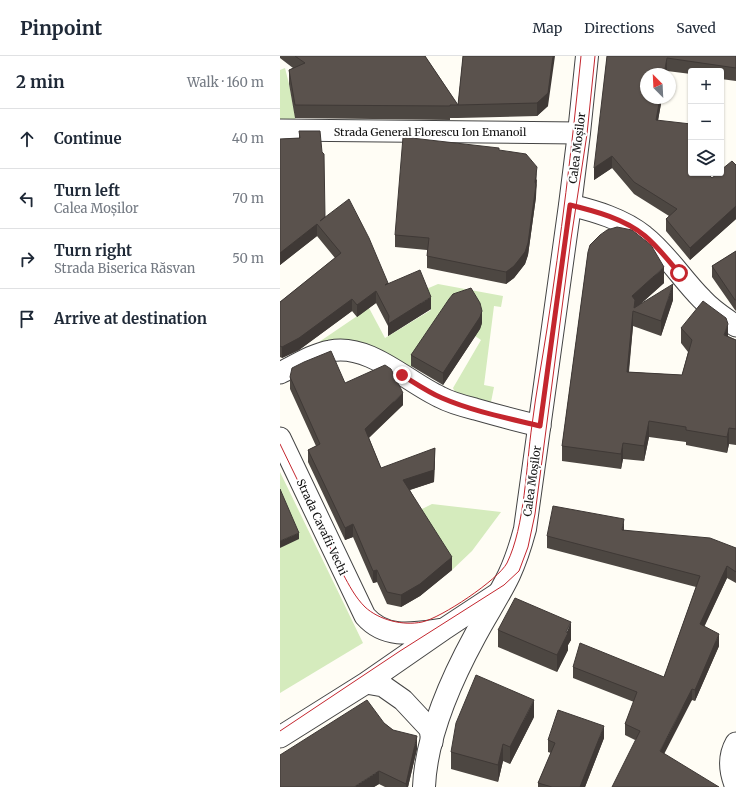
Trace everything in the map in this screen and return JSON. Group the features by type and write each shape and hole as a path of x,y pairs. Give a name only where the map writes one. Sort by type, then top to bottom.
{"street":[{"name":"Calea Moșilor","path":"424,787 432,742 442,708 452,682 475,636 514,565 525,529 570,205 587,56"},
{"name":"Strada General Florescu Ion Emanoil","path":"280,130 579,133"},
{"path":"570,205 593,211 633,228 644,236 702,299 721,316 736,326"},
{"path":"280,373 329,351 340,350 357,352 379,361 441,398 504,418 540,426"},
{"name":"Strada Cavafii Vechi","path":"280,438 365,616 372,624 390,632 413,633 444,629"},
{"name":"Calea Moșilor","path":"280,737 366,683 500,592"},
{"path":"366,683 383,686 403,700 430,729 432,742"},
{"path":"736,743 730,760 731,773 736,787"}],"green space":[{"path":"285,68 296,121 280,122 280,70"},
{"path":"438,284 503,296 501,307 494,306 484,385 494,387 491,402 455,392 453,388 481,340 475,336 480,329 449,310 410,369 389,354 372,347 321,345 319,342 369,308 385,338 431,310 424,290"},
{"path":"280,472 363,643 280,693"},
{"path":"432,504 501,512 472,551 452,570 416,512"}],"building":[{"path":"295,56 425,56 458,105 295,105 289,70 305,63"},
{"path":"463,56 553,56 548,93 537,103 458,105"},
{"path":"607,56 736,56 736,68 667,58 665,68 640,68 640,104 659,104 656,120 688,124 688,176 710,176 712,178 714,176 724,176 724,168 732,161 736,165 736,206 690,248 666,219 677,209 634,182 612,156 594,168"},
{"path":"299,131 320,131 322,152 324,154 325,217 320,221 349,199 369,238 388,283 385,285 420,270 431,297 388,324 389,316 376,291 357,305 352,299 299,338 282,347 280,346 280,302 341,253 317,224 280,253 280,139 300,138"},
{"path":"403,137 499,148 499,150 526,154 537,167 536,185 528,243 525,252 514,266 506,272 427,256 429,238 395,235"},
{"path":"617,227 632,230 651,245 664,267 632,296 635,300 634,308 673,284 661,321 633,311 627,372 682,375 692,340 681,328 703,301 726,318 728,324 724,335 736,340 736,429 729,428 727,437 686,430 686,427 649,421 644,446 623,443 621,454 562,446 588,252 590,245 600,235 607,230"},
{"path":"736,251 736,300 735,300 712,266"},
{"path":"471,288 480,303 482,311 480,317 443,373 411,355 453,294"},
{"path":"331,351 345,383 385,365 391,369 403,393 365,429 381,468 435,448 434,470 403,480 452,557 420,584 401,595 387,592 377,570 373,571 353,524 345,528 308,450 320,444 290,377 292,368"},
{"path":"280,489 299,533 280,541"},
{"path":"553,506 624,519 622,530 710,538 736,548 736,572 727,566 700,624 719,634 695,690 692,689 660,751 719,787 612,787 640,731 625,724 637,692 573,667 580,643 664,677 700,576 547,536"},
{"path":"515,598 571,622 566,632 568,633 557,655 498,630"},
{"path":"476,675 534,700 510,747 503,744 498,765 451,752 456,723"},
{"path":"367,700 384,723 393,730 417,736 406,784 379,771 354,787 280,787 280,755"},
{"path":"558,710 604,726 580,787 552,787 538,783 555,743 548,740"}],"tram line":[{"path":"280,444 350,587 358,599 371,612 384,619 392,621 407,623 422,622 431,619 455,606 493,579 502,570 507,563 518,532 524,496 530,441 562,227 581,56"},
{"path":"280,731 400,651 504,585 519,571 528,547 535,514 571,239 587,134 595,56"}],"route":[{"path":"402,375 441,398 504,418 540,426 570,205 593,211 633,228 644,236 679,273"}]}
